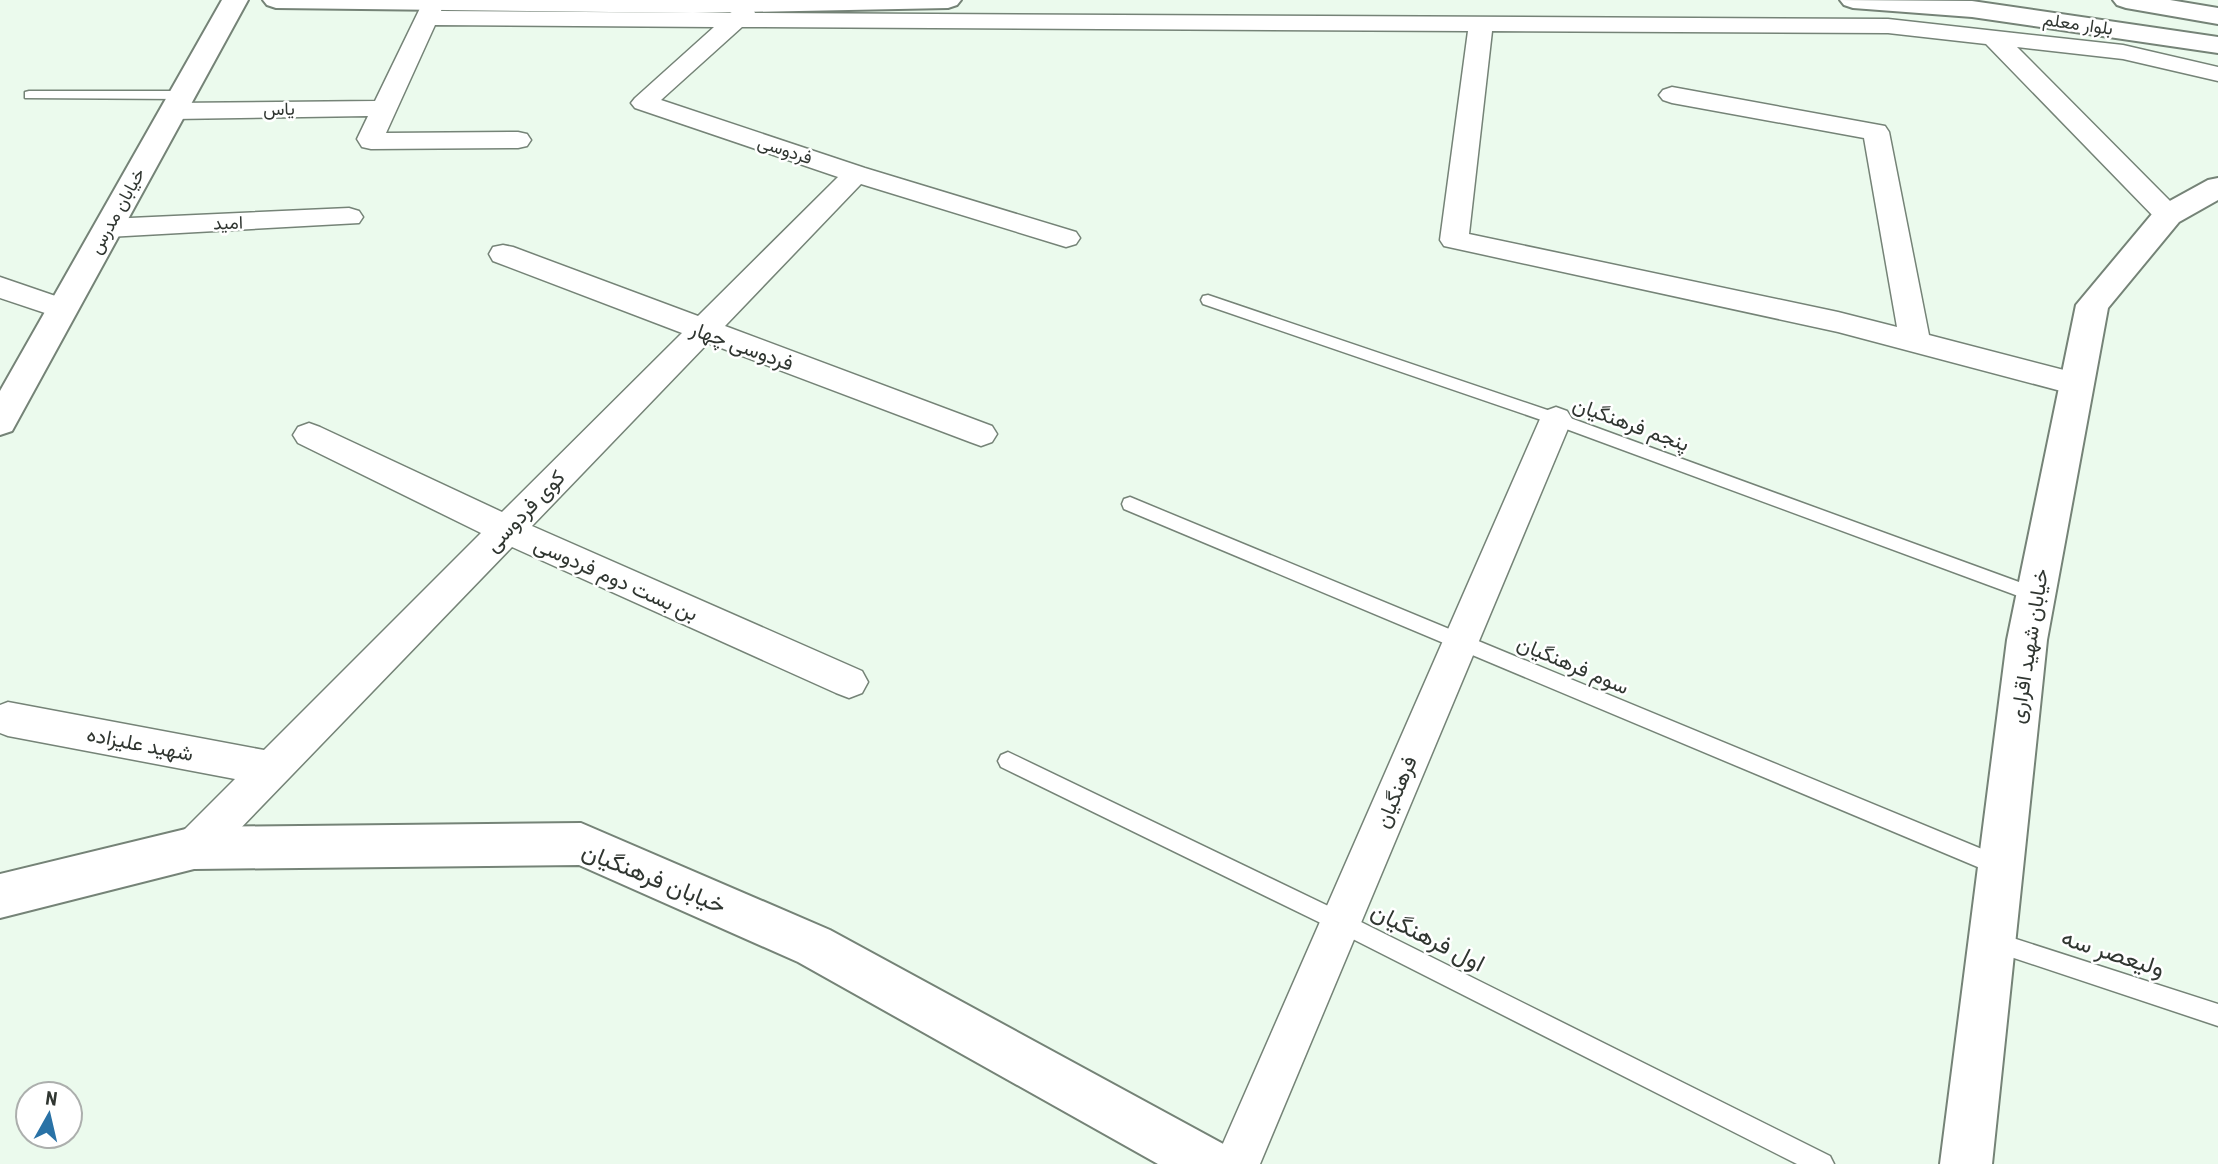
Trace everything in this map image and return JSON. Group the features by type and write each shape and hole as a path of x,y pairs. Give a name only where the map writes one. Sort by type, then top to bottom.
{"street":[{"name":"خیابان مدرس","path":"0,422 235,0"},
{"path":"276,0 430,10 1888,26 2123,52 2218,74"},
{"path":"744,13 948,0"},
{"name":"بلوار معلم","path":"1853,0 1972,9 2218,45"},
{"name":"بلوار معلم","path":"2126,0 2218,16"},
{"path":"430,10 371,141 518,140"},
{"name":"فردوسی","path":"744,13 644,103 856,174 1066,238"},
{"path":"1481,23 1454,240 1838,321 2076,384"},
{"path":"1992,36 2168,215"},
{"path":"1672,94 1876,132 1915,342"},
{"name":"یاس","path":"177,103 385,108"},
{"name":"کوی فردوسی","path":"194,848 856,174"},
{"name":"خیابان شهید اقراری","path":"1965,1164 2027,640 2092,305 2168,215 2218,187"},
{"name":"امید","path":"108,228 349,218"},
{"name":"فردوسی چهار","path":"503,254 981,434"},
{"path":"0,287 63,309"},
{"name":"فرهنگیان","path":"1237,1164 1556,419"},
{"name":"بن بست دوم فردوسی","path":"309,435 506,530 849,682"},
{"name":"شهید علیزاده","path":"8,719 272,769"},
{"name":"خیابان فرهنگیان","path":"0,896 194,848 580,844 814,946 1209,1164"}],"lane":[{"path":"29,95 177,103"},
{"name":"پنجم فرهنگیان","path":"1209,300 1556,419 2035,595"},
{"name":"سوم فرهنگیان","path":"1130,504 2000,867"},
{"name":"اول فرهنگیان","path":"1008,761 1340,922 1822,1164"},
{"name":"ولیعصر سه","path":"1991,942 2218,1014"}]}
